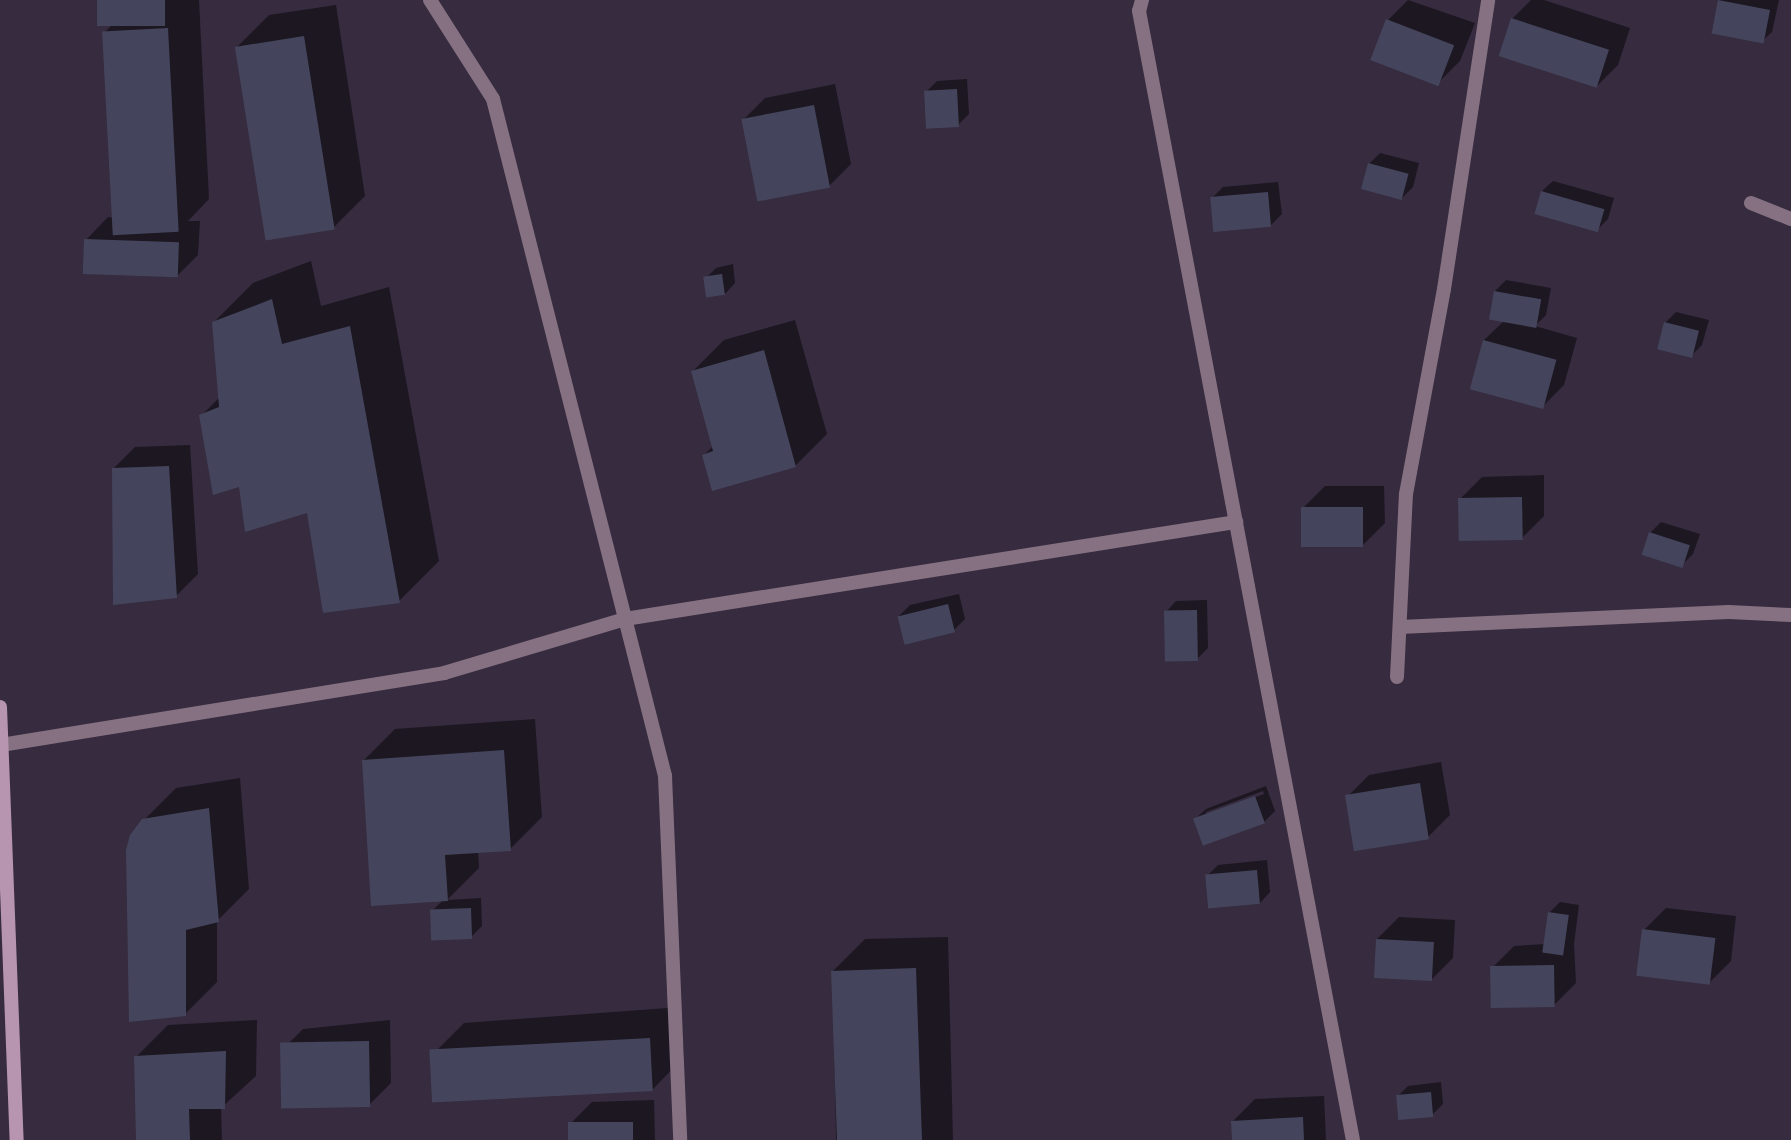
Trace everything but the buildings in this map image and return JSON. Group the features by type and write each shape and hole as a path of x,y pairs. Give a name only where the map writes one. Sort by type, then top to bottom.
{"main road":[{"path":"0,706 5,961 17,1140"}],"street":[{"path":"430,0 493,99 666,776 680,1140"},
{"path":"1142,0 1139,11 1353,1140"},
{"path":"1397,677 1406,494 1444,289 1489,0"},
{"path":"1751,203 1791,219"},
{"path":"1,745 444,673 625,619 1236,522"},
{"path":"1399,627 1728,612 1791,615"}]}
